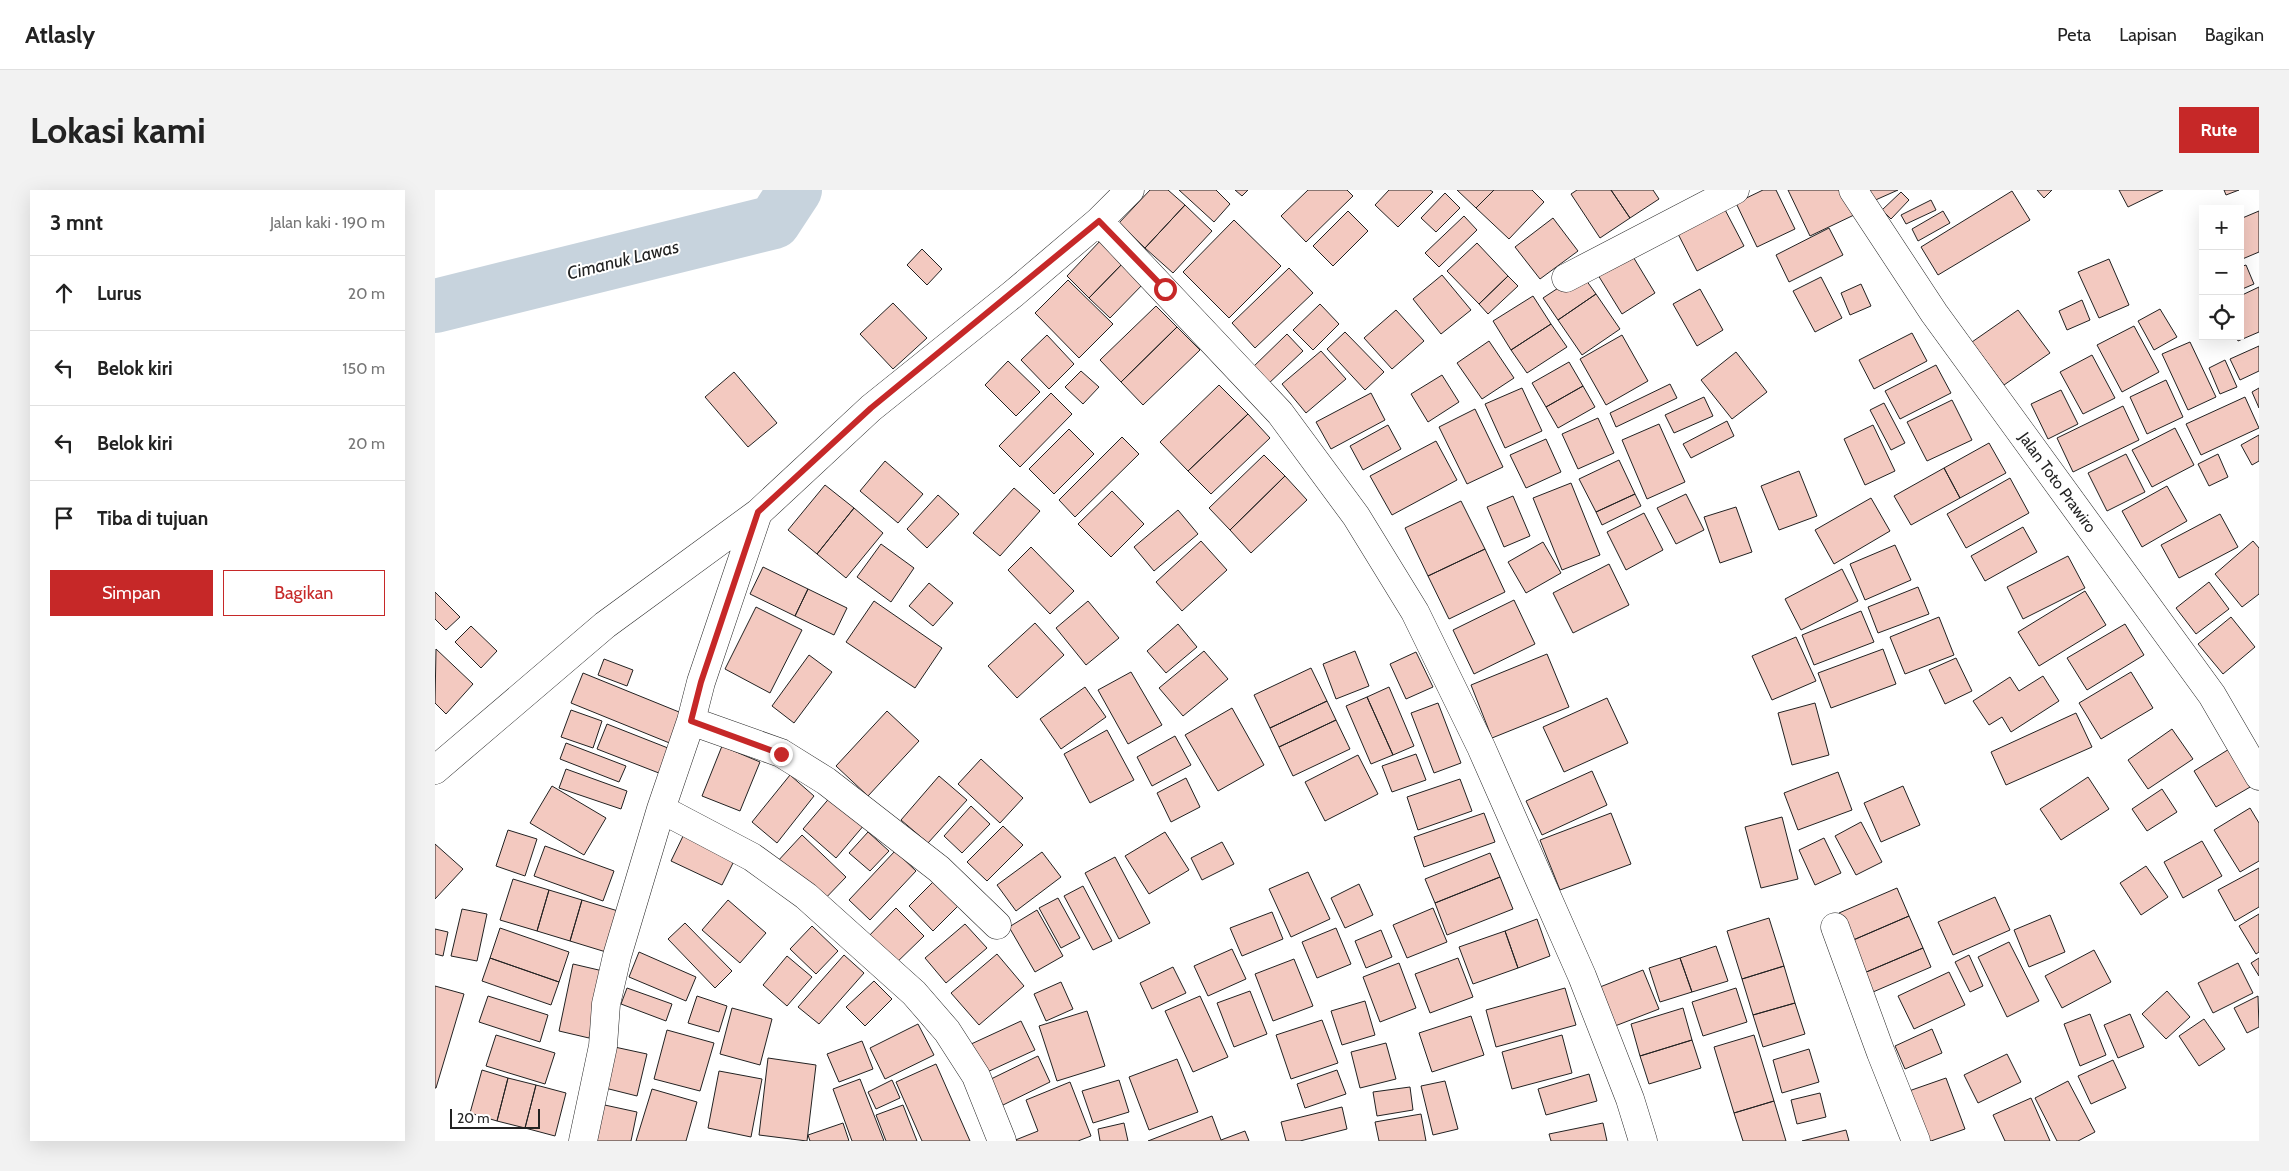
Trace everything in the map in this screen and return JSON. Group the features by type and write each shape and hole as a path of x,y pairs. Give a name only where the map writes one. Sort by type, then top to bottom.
{"street":[{"path":"435,770 605,625 758,512 871,408 1099,221 1130,190"},
{"path":"1566,278 1735,190"},
{"name":"Jalan Toto Prawiro","path":"1853,190 1934,313 2212,695 2259,776"},
{"path":"1099,221 1280,413 1356,516 1415,612 1481,747 1578,968 1630,1099 1643,1141"},
{"path":"583,1141 603,1046 605,1004 617,956 661,809 691,721 701,682 758,512"},
{"path":"691,721 781,754 826,781 939,869 997,925"},
{"path":"661,809 752,857 806,896 915,993 947,1031 976,1076 1002,1141"},
{"path":"1835,927 1881,1053 1916,1141"}],"building":[{"path":"1150,190 1168,190 1185,205 1145,248 1119,223"},
{"path":"1179,190 1216,190 1230,204 1214,222"},
{"path":"1235,190 1248,190 1242,196"},
{"path":"1308,190 1347,190 1353,196 1306,242 1281,216"},
{"path":"1389,190 1430,190 1433,192 1398,227 1375,205"},
{"path":"1457,190 1494,190 1476,208"},
{"path":"1494,190 1532,190 1544,202 1509,239 1476,208"},
{"path":"1577,190 1611,190 1630,218 1600,238 1571,194"},
{"path":"1611,190 1653,190 1659,199 1630,218"},
{"path":"1763,190 1776,190 1795,229 1757,247 1736,203"},
{"path":"1788,190 1842,190 1854,215 1810,236"},
{"path":"1865,190 1898,190 1871,202"},
{"path":"2037,190 2052,190 2044,198"},
{"path":"2119,190 2163,190 2128,207"},
{"path":"2224,190 2239,190 2226,195"},
{"path":"2012,191 2030,220 1938,275 1921,247"},
{"path":"1901,192 1909,200 1891,219 1882,210"},
{"path":"1445,193 1460,208 1436,232 1421,218"},
{"path":"1931,200 1936,210 1906,224 1901,215"},
{"path":"1722,204 1744,246 1697,271 1675,228"},
{"path":"1185,205 1212,231 1173,273 1145,248"},
{"path":"1348,211 1368,231 1333,266 1313,246"},
{"path":"1943,211 1950,223 1918,241 1912,229"},
{"path":"2259,211 2259,252 2244,258 2244,250 2244,217"},
{"path":"1464,216 1477,230 1439,267 1425,253"},
{"path":"1553,218 1578,251 1540,279 1515,247"},
{"path":"1234,220 1281,266 1229,318 1183,272"},
{"path":"1829,228 1843,255 1789,282 1776,255"},
{"path":"1101,240 1124,262 1089,298 1067,276"},
{"path":"1477,243 1508,276 1479,304 1447,271"},
{"path":"922,249 942,269 927,285 907,265"},
{"path":"1632,255 1655,293 1622,314 1598,275"},
{"path":"2109,259 2129,305 2099,318 2078,272"},
{"path":"1124,262 1145,282 1110,318 1089,298"},
{"path":"2246,265 2254,284 2244,288 2244,266"},
{"path":"1289,268 1313,293 1255,348 1232,323"},
{"path":"1581,273 1596,294 1558,320 1543,298"},
{"path":"1442,275 1471,310 1441,334 1413,299"},
{"path":"1508,276 1518,286 1488,314 1479,304"},
{"path":"1821,277 1842,318 1815,332 1793,291"},
{"path":"1068,280 1113,324 1079,358 1035,313"},
{"path":"1861,284 1871,306 1850,315 1841,293"},
{"path":"2259,287 2259,332 2244,338 2244,295"},
{"path":"1700,289 1723,330 1697,346 1673,304"},
{"path":"1596,294 1620,329 1582,355 1558,320"},
{"path":"1533,296 1551,324 1511,350 1493,321"},
{"path":"2082,300 2090,320 2067,330 2059,311"},
{"path":"893,303 927,338 893,369 860,334"},
{"path":"1320,304 1339,324 1313,350 1293,330"},
{"path":"1156,306 1177,327 1121,382 1100,360"},
{"path":"2160,309 2177,337 2154,350 2138,321"},
{"path":"1396,310 1424,341 1392,369 1364,338"},
{"path":"2018,310 2050,353 2004,385 1972,342"},
{"path":"1551,324 1567,347 1527,373 1511,350"},
{"path":"2134,326 2159,372 2122,392 2097,345"},
{"path":"1177,327 1200,350 1143,405 1121,382"},
{"path":"1345,332 1384,372 1365,390 1327,349"},
{"path":"1912,333 1927,361 1874,389 1859,360"},
{"path":"1287,334 1303,351 1267,385 1251,369"},
{"path":"1047,335 1074,364 1049,389 1021,360"},
{"path":"1622,335 1648,381 1606,405 1580,359"},
{"path":"1489,341 1514,378 1482,399 1457,363"},
{"path":"2190,342 2216,397 2188,410 2162,354"},
{"path":"2259,346 2259,371 2240,380 2230,359"},
{"path":"1321,351 1346,379 1306,413 1282,384"},
{"path":"1736,352 1767,392 1732,419 1701,380"},
{"path":"2092,355 2115,398 2083,414 2060,372"},
{"path":"2225,360 2237,387 2220,394 2209,368"},
{"path":"1008,361 1040,392 1016,416 985,385"},
{"path":"1569,362 1583,386 1546,407 1532,383"},
{"path":"1936,365 1951,393 1900,419 1885,391"},
{"path":"1081,371 1099,387 1083,404 1065,387"},
{"path":"734,372 777,423 748,447 705,397"},
{"path":"1442,375 1459,402 1428,422 1411,394"},
{"path":"2166,380 2183,417 2147,434 2130,397"},
{"path":"1670,384 1677,398 1616,427 1610,413"},
{"path":"1219,385 1248,414 1188,471 1160,442"},
{"path":"1583,386 1595,407 1558,428 1546,407"},
{"path":"1522,388 1542,431 1505,448 1485,404"},
{"path":"2259,388 2259,408 2252,392"},
{"path":"2061,390 2078,424 2048,439 2031,404"},
{"path":"1051,393 1072,414 1020,467 999,446"},
{"path":"1371,393 1385,420 1331,449 1316,422"},
{"path":"1704,397 1713,416 1674,433 1665,415"},
{"path":"2245,397 2259,428 2201,455 2186,424"},
{"path":"1952,400 1972,440 1927,461 1907,422"},
{"path":"1884,403 1905,443 1891,450 1870,410"},
{"path":"2123,406 2139,440 2073,472 2057,438"},
{"path":"1475,409 1503,467 1467,484 1439,427"},
{"path":"1248,414 1270,438 1211,494 1188,471"},
{"path":"1598,418 1614,453 1578,469 1562,434"},
{"path":"1727,421 1734,436 1691,458 1683,444"},
{"path":"1659,424 1685,482 1647,499 1622,440"},
{"path":"1388,425 1401,449 1363,470 1350,446"},
{"path":"1873,425 1895,471 1865,485 1844,439"},
{"path":"2175,428 2194,465 2152,487 2132,450"},
{"path":"1069,429 1094,454 1054,494 1029,469"},
{"path":"2259,435 2259,461 2252,465 2241,445"},
{"path":"1122,437 1139,454 1075,517 1059,500"},
{"path":"1546,439 1561,472 1526,488 1510,455"},
{"path":"1436,441 1457,480 1392,515 1370,476"},
{"path":"1989,443 2006,473 1960,498 1944,468"},
{"path":"2126,454 2145,492 2107,511 2088,473"},
{"path":"2218,454 2228,477 2209,486 2198,464"},
{"path":"1264,455 1285,476 1230,530 1209,508"},
{"path":"1619,460 1635,494 1596,512 1579,479"},
{"path":"885,461 923,494 898,523 860,491"},
{"path":"1944,468 1960,498 1911,525 1894,496"},
{"path":"1799,471 1817,516 1779,530 1761,486"},
{"path":"1285,476 1307,500 1251,553 1230,530"},
{"path":"2010,478 2029,513 1966,548 1947,514"},
{"path":"1571,483 1600,555 1562,570 1533,498"},
{"path":"825,485 854,508 817,554 788,530"},
{"path":"2167,486 2187,521 2142,547 2122,511"},
{"path":"1014,488 1040,511 1000,556 973,533"},
{"path":"1112,491 1144,524 1111,557 1078,524"},
{"path":"1635,494 1641,506 1602,525 1596,512"},
{"path":"1686,494 1704,530 1676,544 1657,508"},
{"path":"938,495 959,514 927,548 907,529"},
{"path":"1513,496 1530,536 1504,547 1487,507"},
{"path":"1871,498 1890,531 1834,564 1815,530"},
{"path":"1461,501 1485,549 1428,576 1405,528"},
{"path":"1736,507 1752,552 1720,563 1704,517"},
{"path":"854,508 883,533 846,578 817,554"},
{"path":"1178,510 1198,534 1154,571 1134,547"},
{"path":"1644,513 1663,550 1626,570 1607,532"},
{"path":"2220,514 2238,547 2179,578 2161,545"},
{"path":"2023,527 2037,552 1985,581 1971,556"},
{"path":"1201,541 1227,570 1182,611 1156,582"},
{"path":"2253,541 2259,548 2259,594 2242,607 2215,574"},
{"path":"1543,542 1561,573 1526,593 1508,562"},
{"path":"881,544 914,568 891,602 857,577"},
{"path":"1895,545 1911,580 1865,600 1850,564"},
{"path":"1031,547 1074,591 1050,614 1008,570"},
{"path":"1485,549 1505,592 1449,619 1428,576"},
{"path":"2068,556 2085,588 2023,619 2007,587"},
{"path":"1609,564 1629,605 1573,633 1553,593"},
{"path":"763,567 808,589 795,616 750,594"},
{"path":"1842,569 1858,601 1801,630 1785,599"},
{"path":"2209,582 2229,609 2196,634 2176,608"},
{"path":"929,583 953,603 933,626 909,606"},
{"path":"1918,587 1929,614 1878,633 1868,607"},
{"path":"808,589 847,608 834,635 795,616"},
{"path":"2085,591 2106,625 2039,666 2018,632"},
{"path":"435,592 460,617 446,630 435,619"},
{"path":"1514,600 1535,644 1474,674 1453,630"},
{"path":"874,601 942,648 915,688 846,642"},
{"path":"1088,601 1119,638 1086,665 1056,628"},
{"path":"756,607 802,630 770,693 725,669"},
{"path":"1861,611 1874,642 1814,665 1802,635"},
{"path":"1939,617 1954,655 1905,674 1890,637"},
{"path":"2231,617 2255,647 2223,674 2198,644"},
{"path":"1035,623 1064,655 1017,698 988,666"},
{"path":"1178,624 1197,647 1166,673 1147,651"},
{"path":"2125,624 2144,655 2087,690 2067,658"},
{"path":"471,626 497,651 481,668 455,642"},
{"path":"1796,637 1816,681 1772,700 1752,656"},
{"path":"436,649 473,684 446,714 435,703"},
{"path":"1883,649 1896,684 1831,708 1818,673"},
{"path":"1204,651 1228,679 1183,716 1159,688"},
{"path":"1355,651 1369,686 1336,699 1323,664"},
{"path":"1416,652 1433,687 1406,699 1390,664"},
{"path":"1547,654 1569,707 1492,738 1471,685"},
{"path":"809,655 832,672 794,723 772,706"},
{"path":"1956,658 1972,691 1945,704 1929,670"},
{"path":"604,659 633,670 627,686 598,675"},
{"path":"1311,668 1327,701 1270,728 1254,695"},
{"path":"1131,672 1162,725 1128,744 1098,690"},
{"path":"2131,672 2153,708 2101,739 2079,703"},
{"path":"583,673 684,714 672,744 571,703"},
{"path":"2043,676 2059,701 2011,732 2002,717 1989,725 1973,701 2010,677 2019,691"},
{"path":"1085,687 1106,717 1061,749 1040,719"},
{"path":"1389,687 1414,746 1393,755 1367,697"},
{"path":"1367,697 1393,755 1371,764 1346,706"},
{"path":"1607,698 1628,743 1564,772 1543,727"},
{"path":"1327,701 1336,720 1279,747 1270,728"},
{"path":"1438,703 1461,763 1434,773 1411,713"},
{"path":"1815,703 1829,755 1792,765 1778,713"},
{"path":"1232,708 1264,765 1218,791 1185,735"},
{"path":"571,710 602,721 593,748 561,737"},
{"path":"887,711 919,741 868,796 836,766"},
{"path":"2076,713 2092,747 2006,785 1991,752"},
{"path":"1336,720 1350,749 1293,776 1279,747"},
{"path":"607,724 673,750 664,775 597,749"},
{"path":"2172,729 2193,759 2148,789 2128,760"},
{"path":"1107,730 1134,780 1090,803 1064,754"},
{"path":"1175,736 1191,765 1152,786 1137,757"},
{"path":"566,743 626,766 619,782 560,759"},
{"path":"722,746 760,762 740,811 702,796"},
{"path":"2234,746 2257,783 2216,807 2194,771"},
{"path":"1416,754 1426,780 1392,792 1382,766"},
{"path":"1358,755 1378,794 1325,821 1305,782"},
{"path":"981,759 1023,798 1000,823 958,784"},
{"path":"566,769 627,791 621,809 559,788"},
{"path":"1592,771 1607,805 1542,835 1526,801"},
{"path":"1838,772 1852,810 1798,830 1784,793"},
{"path":"790,775 814,796 777,843 752,822"},
{"path":"939,776 967,800 928,843 901,820"},
{"path":"2088,777 2109,809 2061,840 2040,809"},
{"path":"1186,778 1200,807 1171,822 1157,793"},
{"path":"1460,779 1472,811 1418,830 1407,797"},
{"path":"552,786 606,818 584,855 530,823"},
{"path":"1903,786 1920,825 1881,842 1864,803"},
{"path":"2162,789 2177,812 2147,831 2132,809"},
{"path":"832,795 865,824 836,858 803,829"},
{"path":"971,806 990,824 962,853 944,836"},
{"path":"2250,808 2259,823 2259,861 2240,872 2214,830"},
{"path":"1484,813 1495,842 1424,867 1414,837"},
{"path":"1611,813 1631,864 1560,890 1540,840"},
{"path":"1782,817 1798,879 1761,888 1745,827"},
{"path":"1861,822 1882,862 1856,875 1835,836"},
{"path":"1003,826 1023,845 987,881 967,862"},
{"path":"508,830 537,839 525,876 496,866"},
{"path":"685,832 736,857 722,885 671,861"},
{"path":"868,832 889,851 870,871 849,853"},
{"path":"1165,832 1189,870 1149,894 1125,856"},
{"path":"802,835 846,877 819,905 776,863"},
{"path":"1824,838 1841,873 1815,885 1799,850"},
{"path":"2202,841 2222,876 2183,898 2164,862"},
{"path":"1222,842 1234,864 1202,880 1191,858"},
{"path":"435,844 463,869 435,899"},
{"path":"545,846 614,871 603,901 534,876"},
{"path":"895,851 916,871 870,920 849,900"},
{"path":"1042,852 1061,877 1016,911 997,885"},
{"path":"1490,853 1500,877 1435,903 1425,879"},
{"path":"1115,857 1150,923 1119,939 1085,873"},
{"path":"2146,866 2168,897 2141,915 2120,883"},
{"path":"2259,868 2259,907 2235,921 2218,890"},
{"path":"1308,872 1330,919 1291,937 1269,889"},
{"path":"1500,877 1513,909 1447,935 1435,903"},
{"path":"513,879 549,890 537,931 500,920"},
{"path":"936,879 960,904 933,931 909,906"},
{"path":"1359,884 1373,915 1345,928 1331,898"},
{"path":"1083,886 1112,941 1093,950 1064,896"},
{"path":"1897,888 1909,916 1851,941 1839,913"},
{"path":"549,890 582,900 570,941 537,931"},
{"path":"1995,897 2010,930 1953,955 1938,922"},
{"path":"1058,898 1080,938 1061,948 1039,908"},
{"path":"582,900 618,911 606,952 570,941"},
{"path":"728,900 766,933 740,963 702,930"},
{"path":"896,908 924,936 892,967 865,940"},
{"path":"1433,908 1447,942 1407,958 1393,925"},
{"path":"462,909 487,914 477,961 451,956"},
{"path":"1037,910 1063,956 1035,972 1009,927"},
{"path":"1272,912 1283,939 1242,956 1230,928"},
{"path":"2259,914 2259,952 2256,954 2239,926"},
{"path":"2050,915 2065,952 2029,967 2014,930"},
{"path":"1909,916 1923,948 1864,973 1851,941"},
{"path":"1769,918 1784,966 1742,979 1727,931"},
{"path":"1537,919 1550,956 1518,968 1505,931"},
{"path":"685,923 732,971 715,988 668,939"},
{"path":"965,924 987,948 946,983 925,958"},
{"path":"812,926 838,951 816,974 790,949"},
{"path":"500,928 569,952 559,982 490,958"},
{"path":"1336,928 1351,964 1317,978 1302,942"},
{"path":"435,929 448,932 443,956 435,954"},
{"path":"1381,930 1392,957 1366,968 1355,941"},
{"path":"1505,931 1518,968 1473,984 1459,947"},
{"path":"2009,942 2039,1001 2007,1017 1978,957"},
{"path":"1716,946 1728,981 1692,992 1680,958"},
{"path":"1923,948 1931,967 1873,992 1864,973"},
{"path":"1232,949 1246,979 1208,996 1194,966"},
{"path":"2094,950 2111,982 2062,1008 2045,976"},
{"path":"639,952 696,977 686,1001 629,977"},
{"path":"997,954 1024,986 979,1025 951,993"},
{"path":"844,955 864,973 819,1024 798,1007"},
{"path":"1969,955 1983,986 1970,992 1955,962"},
{"path":"787,956 812,977 787,1006 763,985"},
{"path":"490,958 559,982 551,1005 482,981"},
{"path":"1458,958 1473,997 1430,1013 1415,974"},
{"path":"1680,958 1692,992 1660,1002 1649,968"},
{"path":"2259,958 2259,976 2251,963"},
{"path":"1294,959 1313,1006 1273,1021 1255,974"},
{"path":"1399,963 1416,1008 1380,1022 1363,977"},
{"path":"2238,963 2253,993 2213,1013 2198,983"},
{"path":"573,964 603,971 589,1038 559,1031"},
{"path":"1784,966 1795,1003 1753,1015 1742,979"},
{"path":"1173,967 1186,993 1152,1009 1140,983"},
{"path":"1643,970 1659,1009 1615,1026 1600,987"},
{"path":"1949,972 1965,1005 1914,1029 1898,996"},
{"path":"874,981 892,999 865,1026 846,1007"},
{"path":"1061,982 1073,1009 1046,1021 1034,994"},
{"path":"435,986 464,994 436,1088 435,1088"},
{"path":"627,988 672,1004 666,1021 621,1004"},
{"path":"1565,988 1576,1025 1496,1047 1486,1010"},
{"path":"1736,988 1747,1022 1703,1036 1692,1002"},
{"path":"1250,991 1267,1034 1234,1047 1217,1003"},
{"path":"2167,991 2190,1017 2166,1039 2142,1014"},
{"path":"488,996 548,1015 540,1042 479,1022"},
{"path":"697,996 727,1006 719,1032 688,1023"},
{"path":"1200,996 1228,1057 1193,1072 1165,1011"},
{"path":"2258,996 2259,1027 2247,1033 2234,1008"},
{"path":"1365,1001 1375,1035 1342,1045 1331,1011"},
{"path":"1795,1003 1805,1034 1763,1047 1753,1015"},
{"path":"732,1008 772,1019 760,1065 720,1054"},
{"path":"1683,1008 1692,1040 1640,1056 1631,1024"},
{"path":"1087,1011 1105,1066 1057,1081 1039,1026"},
{"path":"2090,1014 2106,1055 2080,1066 2064,1024"},
{"path":"2130,1014 2144,1047 2118,1058 2104,1025"},
{"path":"1471,1016 1484,1055 1432,1072 1419,1033"},
{"path":"2204,1019 2225,1049 2199,1066 2179,1036"},
{"path":"1322,1020 1338,1063 1291,1079 1276,1035"},
{"path":"1021,1021 1035,1050 983,1074 969,1045"},
{"path":"918,1024 934,1055 885,1079 870,1048"},
{"path":"1932,1029 1942,1053 1905,1069 1895,1046"},
{"path":"667,1030 714,1043 700,1091 654,1079"},
{"path":"496,1035 555,1053 545,1084 486,1066"},
{"path":"1562,1035 1572,1073 1512,1089 1502,1052"},
{"path":"1754,1035 1774,1101 1734,1113 1714,1047"},
{"path":"1692,1040 1701,1068 1649,1084 1640,1056"},
{"path":"862,1041 873,1069 839,1082 827,1054"},
{"path":"1386,1043 1396,1079 1360,1088 1351,1052"},
{"path":"610,1046 647,1054 637,1096 601,1087"},
{"path":"1809,1049 1819,1082 1782,1093 1773,1060"},
{"path":"2007,1054 2021,1082 1978,1103 1964,1075"},
{"path":"1038,1056 1050,1082 1001,1106 989,1080"},
{"path":"768,1058 816,1065 807,1141 759,1135"},
{"path":"1177,1059 1198,1112 1149,1130 1129,1077"},
{"path":"2113,1060 2126,1088 2091,1104 2078,1076"},
{"path":"936,1064 970,1141 922,1141 896,1082"},
{"path":"482,1070 508,1078 497,1121 470,1113"},
{"path":"1337,1070 1346,1094 1305,1108 1297,1084"},
{"path":"719,1071 762,1079 751,1137 708,1128"},
{"path":"1589,1074 1597,1101 1546,1115 1538,1089"},
{"path":"508,1078 536,1085 525,1128 497,1121"},
{"path":"1946,1078 1965,1129 1931,1141 1924,1141 1906,1092"},
{"path":"860,1079 884,1141 852,1141 833,1089"},
{"path":"892,1080 900,1098 876,1109 868,1092"},
{"path":"1119,1080 1129,1112 1093,1123 1082,1091"},
{"path":"1445,1081 1458,1129 1433,1135 1421,1086"},
{"path":"2068,1081 2095,1132 2078,1141 2057,1141 2035,1098"},
{"path":"1070,1082 1091,1136 1078,1141 1013,1141 1038,1131 1026,1100"},
{"path":"536,1085 566,1093 555,1136 525,1128"},
{"path":"1410,1087 1413,1110 1377,1116 1373,1092"},
{"path":"652,1089 697,1102 686,1141 636,1141"},
{"path":"1820,1093 1826,1117 1797,1124 1791,1100"},
{"path":"2031,1098 2050,1141 2005,1141 1993,1115"},
{"path":"1774,1101 1786,1141 1743,1141 1734,1113"},
{"path":"600,1104 637,1112 631,1141 592,1141"},
{"path":"903,1105 917,1141 886,1141 876,1115"},
{"path":"1342,1107 1347,1129 1300,1141 1286,1141 1281,1122"},
{"path":"1421,1114 1426,1141 1379,1141 1375,1122"},
{"path":"1212,1116 1221,1140 1245,1131 1249,1141 1148,1141"},
{"path":"843,1123 849,1141 810,1141 808,1135"},
{"path":"1124,1123 1128,1141 1100,1141 1098,1129"},
{"path":"1603,1123 1607,1141 1551,1141 1549,1134"},
{"path":"1846,1130 1849,1141 1802,1141"}],"waterway":[{"name":"Cimanuk Lawas","path":"435,306 774,222 795,190"}],"route":[{"path":"781,754 691,721 701,682 758,512 871,408 1013,294 1099,221 1165,289"}]}
